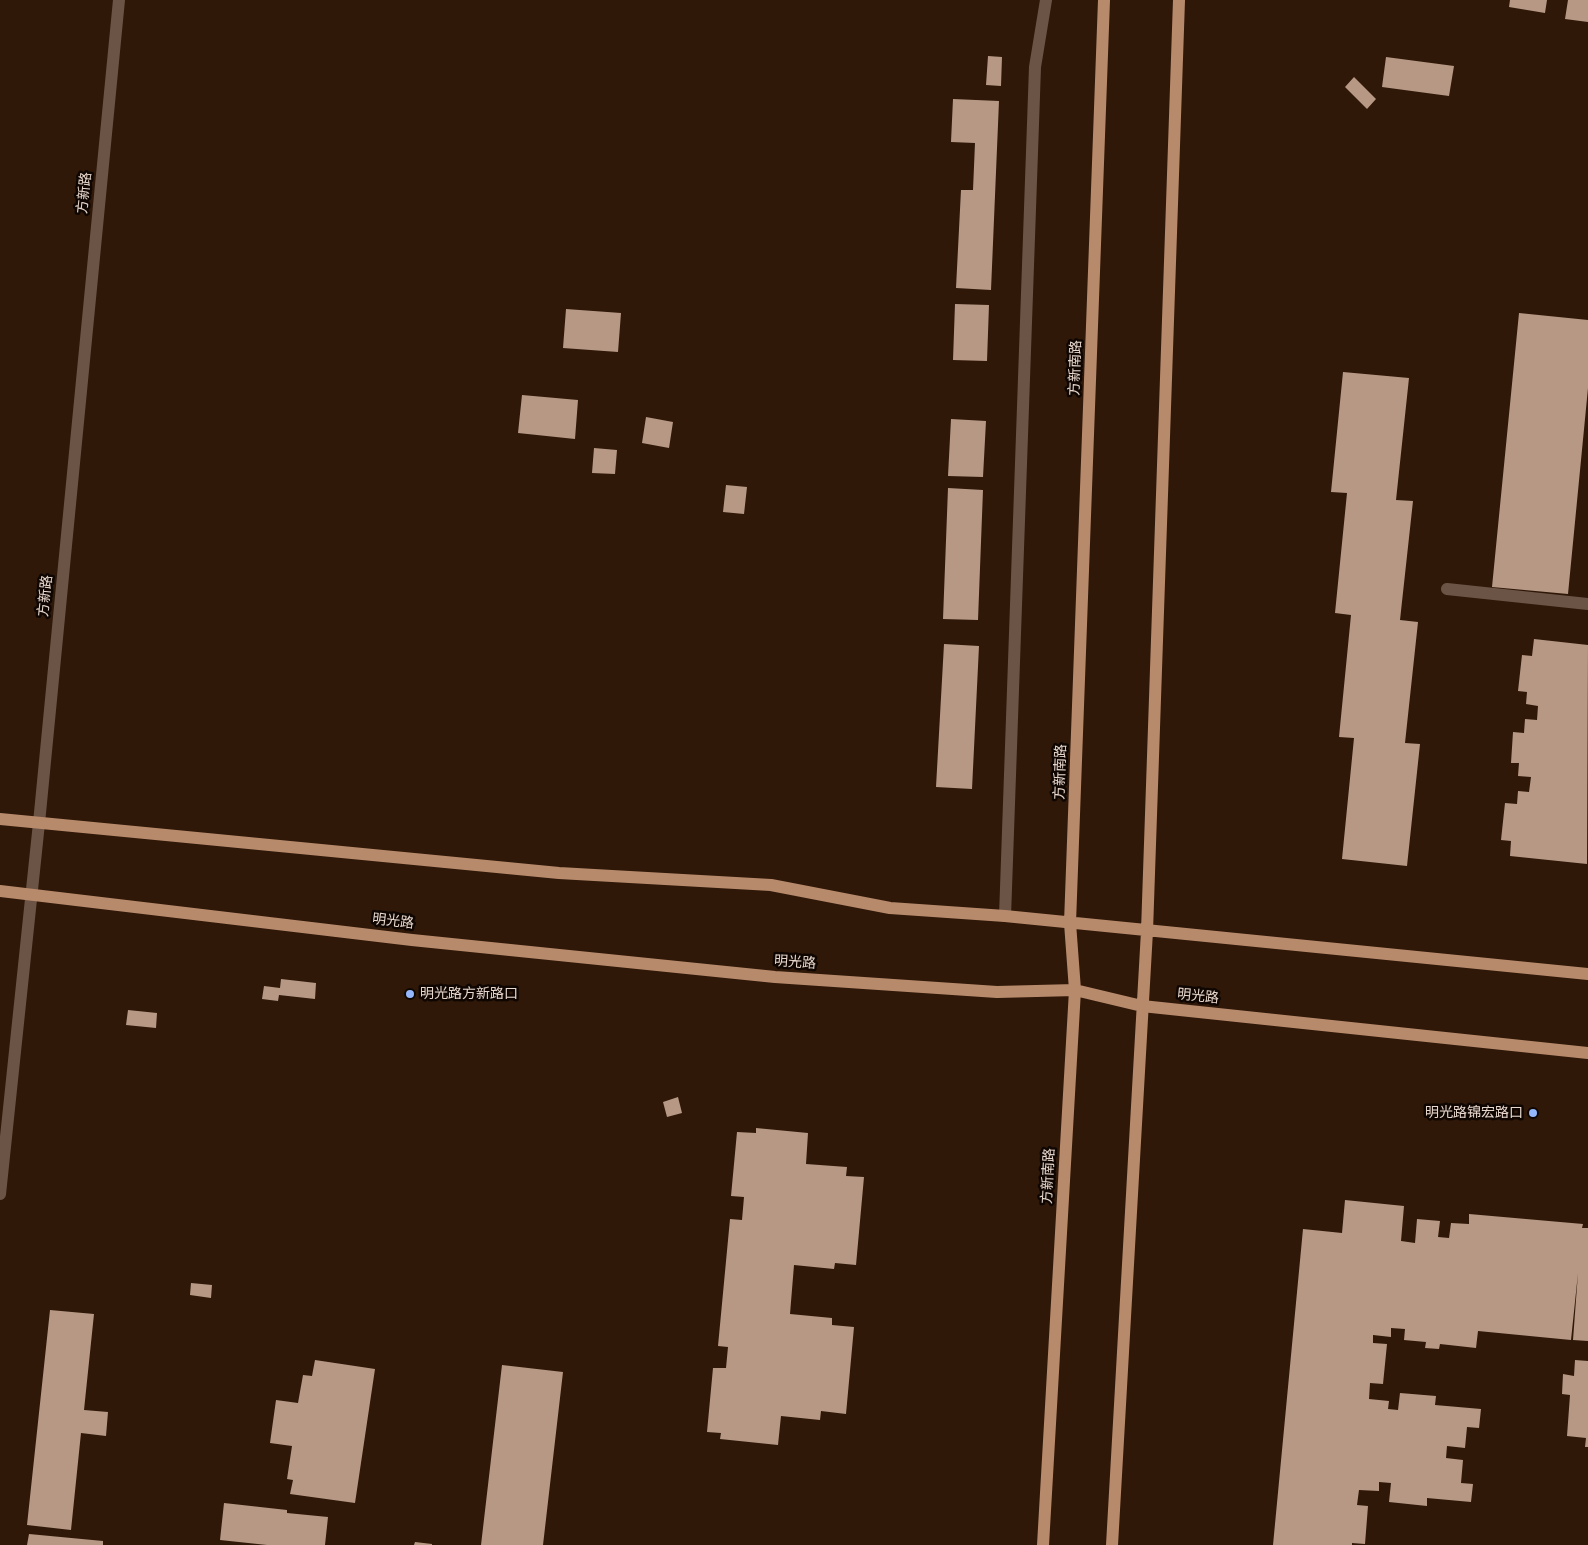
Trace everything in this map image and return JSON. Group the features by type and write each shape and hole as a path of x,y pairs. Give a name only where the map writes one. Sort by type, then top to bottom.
{"main road":[{"name":"方新南路","path":"1043,1545 1074,990 1070,923 1104,0"},
{"path":"1112,1545 1147,931 1179,0"},
{"path":"0,819 559,873 771,885 890,908 1005,916 1588,974"},
{"name":"明光路","path":"0,891 412,940 775,977 997,992 1074,990 1142,1006 1588,1053"}],"street":[{"name":"方新路","path":"0,1194 119,0"},
{"path":"1005,916 1035,67 1046,0"},
{"path":"1447,589 1588,604"}],"building":[{"path":"1510,0 1547,0 1545,13 1509,7"},
{"path":"1568,0 1588,0 1588,22 1565,19"},
{"path":"988,56 1002,57 1001,86 986,85"},
{"path":"1386,57 1454,66 1449,96 1382,87"},
{"path":"1354,77 1376,99 1367,109 1345,87"},
{"path":"953,99 999,101 991,290 956,288 961,190 973,190 975,143 951,142"},
{"path":"955,304 989,305 987,361 953,360"},
{"path":"566,309 621,313 618,352 563,348"},
{"path":"1519,313 1588,320 1588,388 1568,594 1492,587"},
{"path":"1343,372 1409,378 1396,500 1413,501 1400,620 1418,622 1405,743 1420,744 1407,866 1342,859 1354,738 1339,737 1351,615 1335,613 1347,493 1331,492"},
{"path":"522,395 578,400 575,439 518,433"},
{"path":"646,417 673,422 669,448 642,443"},
{"path":"951,419 986,421 983,477 948,476"},
{"path":"594,448 617,450 615,474 592,473"},
{"path":"726,485 747,487 744,514 723,512"},
{"path":"948,488 983,490 978,620 943,619"},
{"path":"1534,639 1588,645 1587,864 1510,856 1511,841 1501,840 1505,803 1517,804 1518,791 1529,792 1531,777 1518,776 1519,763 1511,763 1513,732 1524,733 1525,719 1537,720 1538,706 1526,704 1527,692 1518,691 1522,655 1532,656"},
{"path":"944,644 979,646 972,789 936,787"},
{"path":"281,979 316,983 315,999 279,995 278,1001 262,999 264,986 280,988"},
{"path":"128,1010 157,1013 156,1028 126,1025"},
{"path":"678,1097 682,1113 667,1117 663,1102"},
{"path":"756,1128 808,1133 806,1164 847,1167 846,1176 864,1177 856,1265 835,1263 834,1269 794,1265 790,1314 832,1318 832,1325 854,1327 846,1414 821,1411 820,1420 781,1416 778,1445 720,1439 721,1433 707,1432 713,1368 726,1368 728,1347 718,1346 730,1219 742,1220 744,1197 731,1196 737,1132 756,1133"},
{"path":"1345,1200 1404,1206 1401,1241 1415,1243 1417,1219 1440,1221 1438,1237 1449,1238 1451,1223 1469,1224 1469,1214 1583,1224 1582,1228 1588,1228 1588,1341 1573,1340 1578,1273 1571,1340 1478,1331 1476,1348 1440,1344 1439,1349 1425,1348 1426,1342 1404,1340 1405,1329 1391,1328 1391,1337 1373,1335 1373,1343 1387,1344 1383,1384 1370,1383 1369,1399 1389,1401 1388,1409 1398,1410 1400,1393 1436,1396 1435,1405 1481,1409 1479,1428 1467,1427 1465,1448 1447,1446 1446,1458 1463,1460 1461,1483 1473,1484 1471,1502 1427,1498 1427,1506 1389,1502 1391,1483 1379,1482 1379,1491 1359,1490 1357,1505 1368,1506 1365,1544 1273,1545 1303,1229 1342,1233"},
{"path":"191,1283 212,1285 211,1298 190,1295"},
{"path":"50,1310 94,1314 84,1410 108,1412 106,1436 81,1433 71,1530 27,1525"},
{"path":"315,1360 375,1369 355,1503 290,1494 293,1480 287,1479 292,1446 270,1443 276,1400 298,1403 303,1375 312,1376"},
{"path":"1575,1360 1588,1361 1588,1447 1585,1447 1586,1438 1567,1436 1570,1395 1562,1394 1563,1374 1574,1376"},
{"path":"502,1365 563,1372 543,1545 481,1545"},
{"path":"224,1503 287,1510 287,1513 328,1517 325,1545 267,1545 220,1540"},
{"path":"29,1534 103,1541 103,1545 27,1545"},
{"path":"415,1542 432,1544 432,1545 414,1545"}],"place":[{"name":"明光路方新路口","path":"410,994"},
{"name":"明光路锦宏路口","path":"1533,1113"}]}
